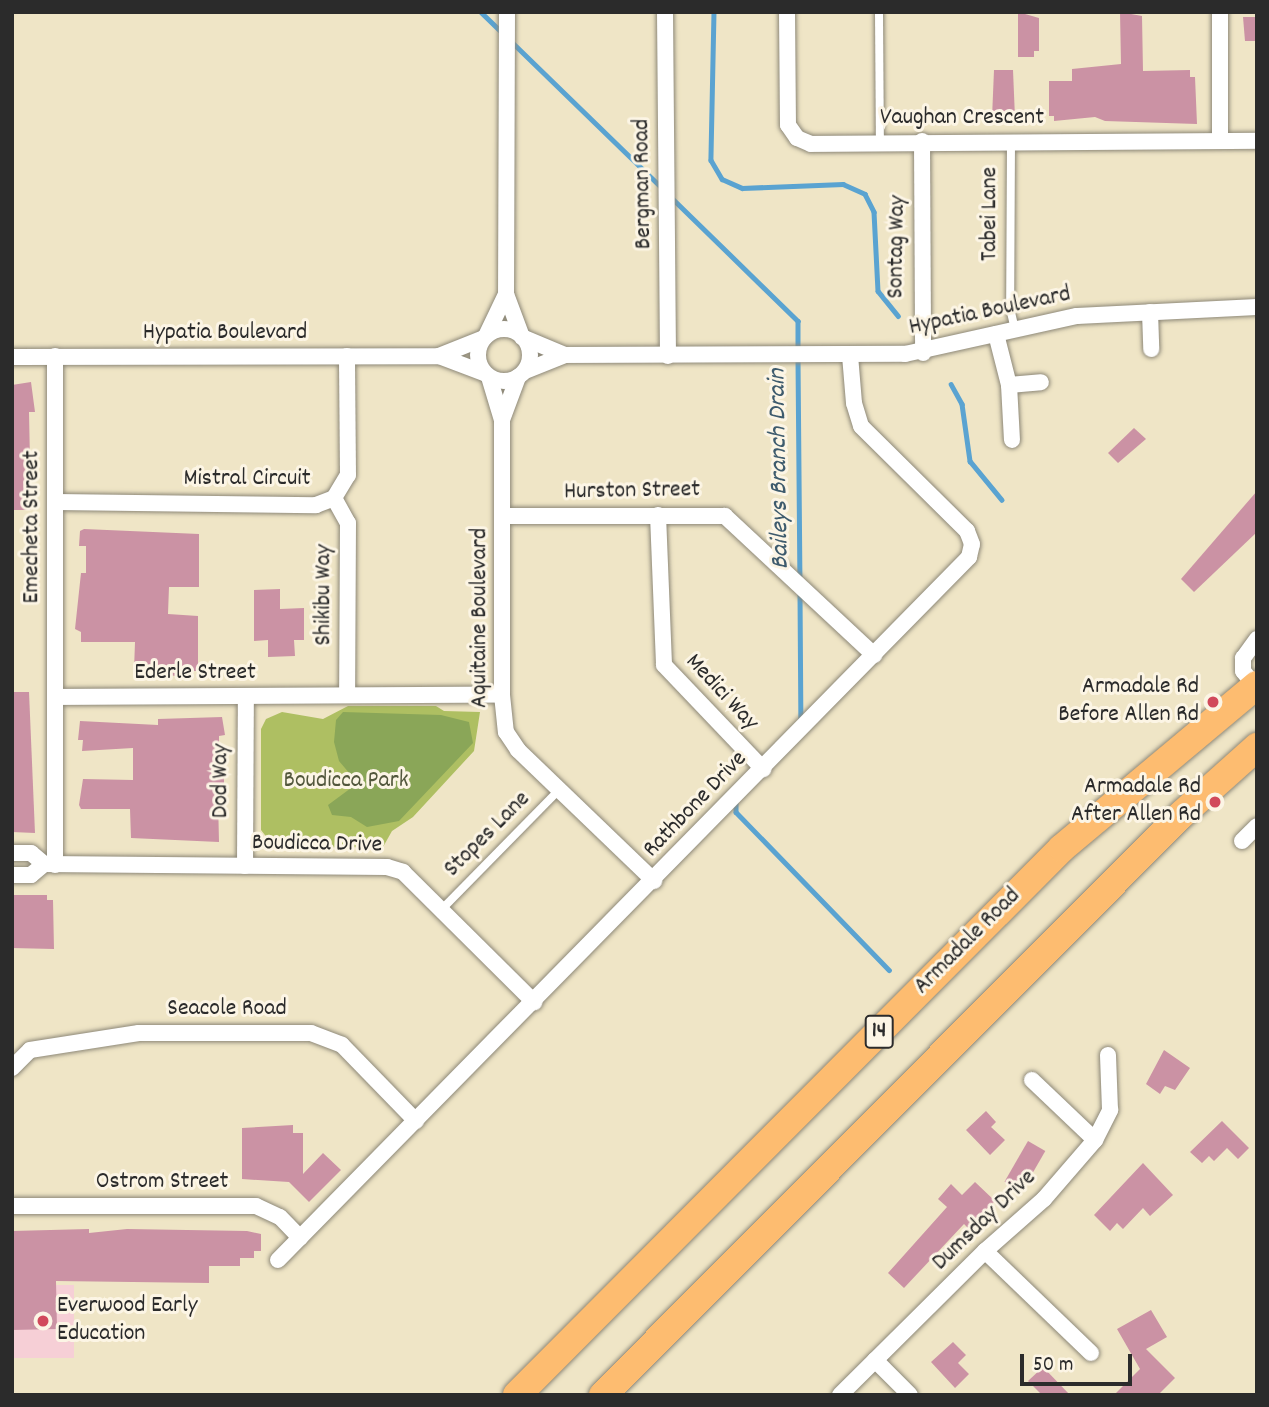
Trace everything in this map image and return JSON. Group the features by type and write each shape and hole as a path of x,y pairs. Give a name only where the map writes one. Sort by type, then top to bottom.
{"highway":[{"name":"Armadale Road","path":"517,1395 1062,848 1256,686"},
{"name":"14","path":"603,1395 1182,814 1257,747"}],"street":[{"path":"502,420 530,355 506,294 507,12"},
{"name":"Bergman Road","path":"665,12 668,356"},
{"name":"Vaughan Crescent","path":"787,12 788,125 797,138 811,144 922,141 1257,141"},
{"path":"1220,12 1220,141"},
{"name":"Sontag Way","path":"922,141 923,352"},
{"path":"502,420 478,359 485,337 506,294"},
{"name":"Hypatia Boulevard","path":"523,337 565,355 850,355 923,352 1077,316 1257,307"},
{"path":"1150,312 1151,349"},
{"path":"439,356 505,329 523,337"},
{"path":"996,334 1009,385 1012,440"},
{"name":"Hypatia Boulevard","path":"521,374 565,355"},
{"name":"Rathbone Drive","path":"278,1260 960,570 972,544 967,531 862,426 854,403 850,355"},
{"name":"Emecheta Street","path":"55,356 56,697"},
{"name":"Mistral Circuit","path":"56,502 316,505 334,498 348,475 347,356"},
{"path":"439,356 503,382 521,374"},
{"name":"Hypatia Boulevard","path":"12,357 439,356"},
{"path":"1009,385 1041,382"},
{"name":"Aquitaine Boulevard","path":"502,420 502,695 506,732 518,750 654,881"},
{"name":"Shikibu Way","path":"334,498 348,523 347,695"},
{"name":"Medici Way","path":"658,515 664,665 763,769"},
{"name":"Hurston Street","path":"504,516 725,516 874,655"},
{"path":"1256,686 1244,671 1243,658 1257,639"},
{"name":"Ederle Street","path":"56,697 502,695"},
{"name":"Dod Way","path":"245,866 246,696"},
{"path":"50,865 56,697"},
{"path":"1242,841 1257,826"},
{"name":"Boudicca Drive","path":"12,853 31,853 50,865"},
{"name":"Boudicca Drive","path":"12,875 31,875 50,865 387,867 403,872 443,908 534,1002"},
{"name":"Seacole Road","path":"12,1068 30,1050 139,1033 310,1033 342,1045 416,1121"},
{"name":"Dumsday Drive","path":"841,1395 985,1251 1044,1199 1095,1140 1110,1110 1108,1055"},
{"path":"1032,1080 1095,1140"},
{"name":"Ostrom Street","path":"12,1206 256,1206 279,1217 300,1238"},
{"path":"985,1251 1091,1353"},
{"path":"875,1360 910,1395"}],"lane":[{"path":"879,12 880,142"},
{"name":"Tabei Lane","path":"1011,141 1010,308 1015,329"},
{"name":"Stopes Lane","path":"443,908 560,789"}],"shaded area":[{"name":"Everwood Early Education","path":"12,1285 74,1285 74,1358 12,1358"}],"green space":[{"name":"Boudicca Park","path":"348,706 436,706 444,711 480,712 474,751 413,817 392,831 383,847 275,848 261,830 261,729 266,719 282,712 323,719"},
{"path":"343,712 441,715 469,722 473,743 399,821 367,827 351,817 332,815 328,805 351,788 350,774 339,761 334,742 336,720"}],"building":[{"path":"1018,12 1039,18 1039,51 1034,51 1034,57 1018,57"},
{"path":"1120,12 1142,16 1143,71 1190,70 1190,77 1195,77 1197,124 1105,121 1095,117 1054,121 1054,116 1049,116 1049,81 1072,81 1072,69 1121,64"},
{"path":"1243,17 1257,17 1257,41 1245,41"},
{"path":"994,70 1013,70 1015,118 992,118"},
{"path":"31,382 35,412 29,412 31,510 12,510 12,385"},
{"path":"1134,428 1146,439 1118,463 1108,453"},
{"path":"1257,491 1257,532 1194,592 1181,579"},
{"path":"84,529 199,534 199,587 169,587 168,614 198,616 198,671 185,671 185,676 145,675 145,670 134,670 135,642 81,642 81,632 75,629 81,573 86,573 86,546 79,546 80,531"},
{"path":"280,589 280,609 304,608 304,640 294,640 295,656 268,657 268,640 254,641 254,590"},
{"path":"12,692 29,692 35,833 12,832"},
{"path":"222,717 225,735 219,736 219,761 224,766 224,796 218,799 219,842 131,838 130,809 81,809 79,805 83,779 133,780 133,748 82,751 83,740 78,740 80,721 158,725 158,719"},
{"path":"12,895 47,895 47,900 53,900 54,949 12,948"},
{"path":"1164,1050 1190,1068 1175,1090 1165,1086 1160,1094 1146,1084"},
{"path":"986,1111 996,1122 991,1127 1005,1140 990,1155 966,1130"},
{"path":"1222,1121 1249,1148 1238,1159 1227,1148 1214,1161 1209,1156 1202,1163 1190,1152"},
{"path":"293,1125 293,1133 303,1133 303,1174 323,1153 341,1170 309,1202 289,1182 242,1179 242,1128"},
{"path":"1028,1141 1045,1151 1022,1192 1004,1182"},
{"path":"1143,1163 1173,1195 1150,1216 1143,1208 1123,1229 1117,1223 1110,1231 1094,1215"},
{"path":"975,1182 995,1201 968,1228 964,1224 904,1288 888,1273 947,1207 938,1199 951,1184 962,1195"},
{"path":"89,1229 89,1233 127,1229 247,1231 261,1234 261,1251 254,1251 254,1258 240,1258 240,1266 209,1266 209,1283 56,1281 57,1329 12,1330 12,1231"},
{"path":"1151,1310 1167,1337 1146,1349 1175,1378 1158,1395 1114,1395 1140,1369 1117,1329"},
{"path":"953,1342 966,1355 958,1363 969,1374 955,1388 931,1362"},
{"path":"1043,1367 1070,1395 1042,1395 1028,1381"}],"waterway":[{"name":"Baileys Branch Drain","path":"481,12 503,33"},
{"path":"714,12 711,160 722,179 742,188 843,184 865,194 874,212 878,291 898,316"},
{"name":"Baileys Branch Drain","path":"512,42 661,187"},
{"name":"Baileys Branch Drain","path":"672,198 798,321 798,350"},
{"name":"Baileys Branch Drain","path":"798,359 800,581"},
{"path":"951,384 962,404 970,461 1002,500"},
{"name":"Baileys Branch Drain","path":"800,593 801,721"},
{"name":"Baileys Branch Drain","path":"736,802 736,812 889,970"}],"place":[{"name":"Armadale Rd Before Allen Rd","path":"1213,702"},
{"name":"Armadale Rd After Allen Rd","path":"1215,802"},
{"name":"Everwood Early Education","path":"43,1321"}]}
